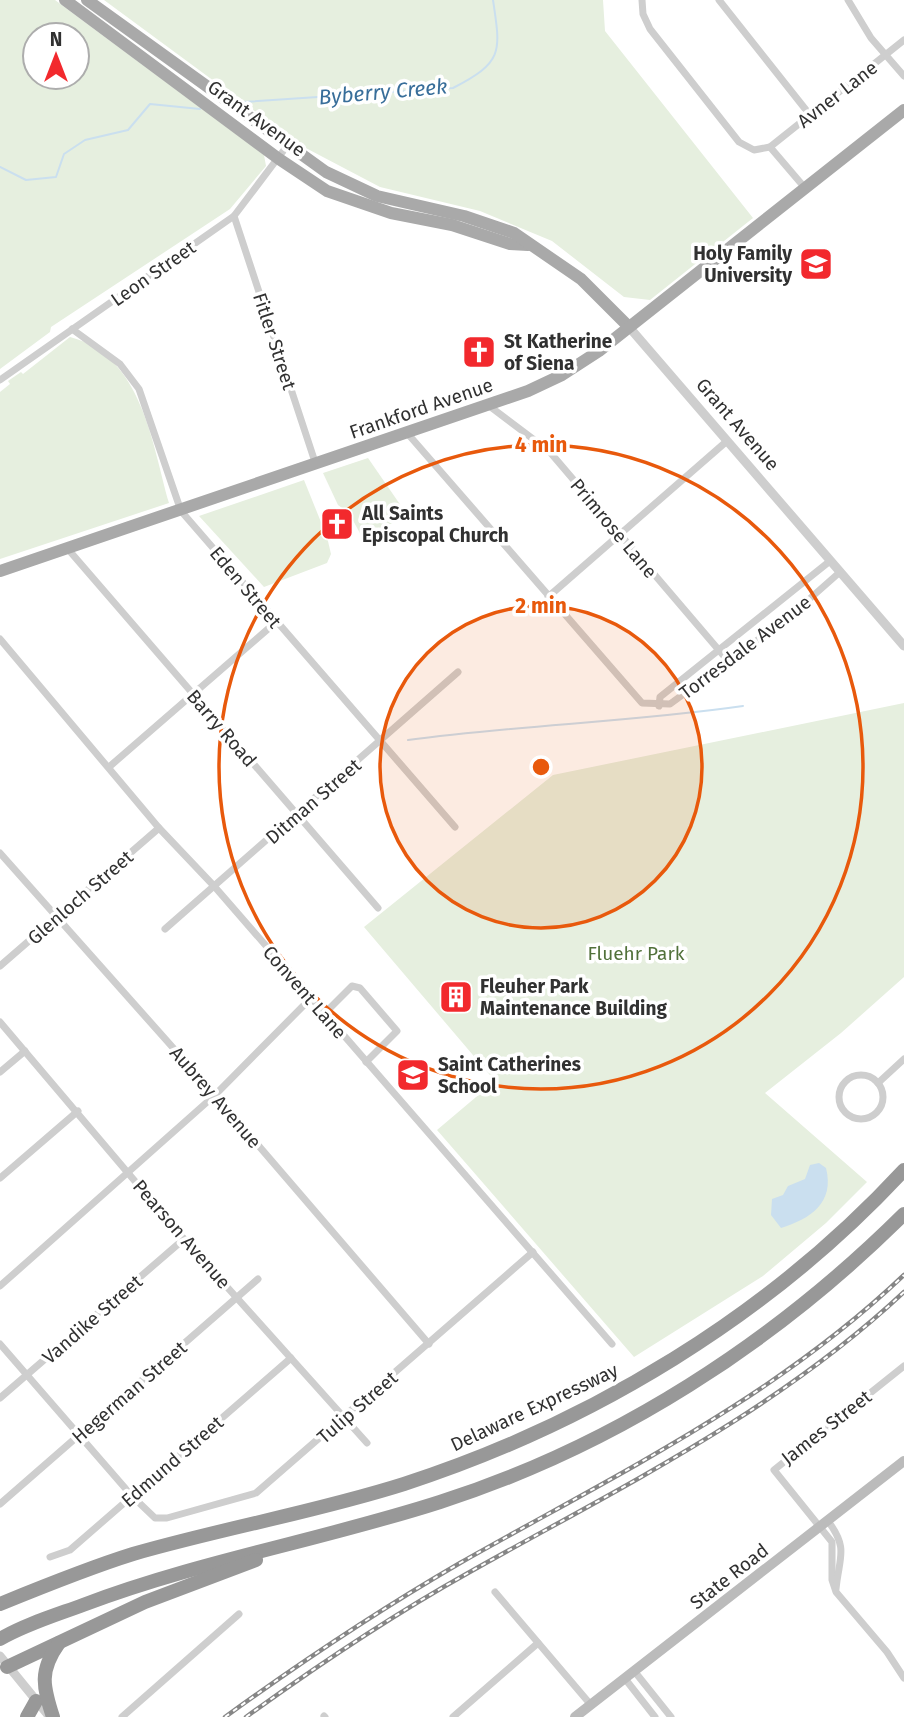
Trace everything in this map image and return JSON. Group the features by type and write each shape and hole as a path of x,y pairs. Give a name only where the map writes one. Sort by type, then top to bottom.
{"highway":[{"name":"Delaware Expressway","path":"0,1604 79,1572 134,1554 403,1484 492,1452 586,1408 691,1349 782,1284 844,1230 904,1170"},
{"path":"0,1639 148,1580 439,1502 501,1480 581,1445 667,1399 801,1307 843,1273 904,1214"},
{"path":"2,1661 60,1642 172,1591 339,1529"},
{"path":"52,1717 44,1673 47,1661 60,1642"},
{"path":"27,1717 36,1701"}],"main road":[{"name":"Grant Avenue","path":"65,0 279,159 327,191 360,205 461,227 510,244 528,245"},
{"name":"Grant Avenue","path":"87,0 287,146 360,190 484,222 514,233 581,279 629,327"},
{"name":"Frankford Avenue","path":"0,570 408,434 562,375 629,327 904,110"},
{"name":"State Road","path":"575,1717 626,1680 904,1461"}],"street":[{"path":"642,0 643,14 650,29 739,142 754,150 770,147 805,188"},
{"path":"719,0 810,115"},
{"path":"848,0 904,76"},
{"name":"Avner Lane","path":"770,147 904,40"},
{"name":"Leon Street","path":"0,380 234,216 287,146"},
{"name":"Fitler Street","path":"234,216 316,465"},
{"name":"Grant Avenue","path":"629,327 904,646"},
{"name":"Eden Street","path":"72,329 120,364 139,389 181,511 380,744 455,827"},
{"name":"Primrose Lane","path":"488,405 546,449 729,662"},
{"path":"408,434 637,699 642,703 659,706"},
{"path":"548,597 727,441"},
{"name":"Barry Road","path":"67,548 378,908"},
{"name":"Torresdale Avenue","path":"830,561 660,697 659,706 670,704 729,662 840,572"},
{"path":"108,767 276,622"},
{"name":"Convent Lane","path":"0,639 159,828 214,886 612,1344"},
{"name":"Ditman Street","path":"165,929 298,816 380,744 383,736 458,672"},
{"name":"Glenloch Street","path":"0,966 159,828"},
{"name":"Aubrey Avenue","path":"0,853 215,1095 429,1344"},
{"path":"324,1014 352,986 360,988 397,1031 366,1062"},
{"path":"0,1286 215,1095 310,999"},
{"name":"Pearson Avenue","path":"0,1022 184,1239 367,1443"},
{"path":"0,1072 25,1051"},
{"path":"878,1083 904,1059"},
{"path":"861,1075 878,1083 883,1100 877,1112 860,1119 844,1112 839,1095 848,1079 861,1075"},
{"path":"0,1178 78,1111"},
{"name":"Vandike Street","path":"0,1398 184,1239"},
{"name":"Tulip Street","path":"132,1496 158,1519 257,1493 533,1252"},
{"name":"Hegerman Street","path":"0,1504 258,1279"},
{"path":"0,1344 132,1496"},
{"name":"Edmund Street","path":"50,1557 70,1550 291,1358"},
{"name":"James Street","path":"824,1524 774,1470 904,1366"},
{"path":"824,1524 839,1535 843,1547 836,1592 887,1652 904,1678"},
{"path":"495,1591 591,1705"},
{"path":"122,1717 239,1614"},
{"path":"453,1717 538,1643"},
{"path":"2,1661 52,1717"},
{"path":"635,1672 671,1717"},
{"path":"626,1680 656,1717"}],"green space":[{"path":"0,0 55,0 83,21 21,21 21,91 91,91 91,27 264,155 266,166 230,209 51,327 50,332 0,369"},
{"path":"104,0 603,0 605,31 753,218 650,300 624,297 552,241 480,211 380,187 302,146"},
{"path":"70,337 94,347 113,363 128,382 149,429 169,503 0,559 0,392 10,384 8,381 21,372 23,374"},
{"path":"368,458 408,516 362,537 349,513 338,505 323,473"},
{"path":"304,480 331,554 327,563 264,587 199,516"},
{"name":"Fluehr Park","path":"904,703 904,977 841,1033 765,1093 867,1182 826,1223 763,1276 634,1357 437,1130 495,1081 364,927 553,775"}],"water":[{"path":"819,1163 826,1168 828,1180 823,1200 818,1208 802,1220 781,1228 771,1215 772,1199 783,1195 788,1186 805,1179 810,1165"}],"waterway":[{"name":"Byberry Creek","path":"244,102 453,88 481,71 495,54 497,32 493,0"},
{"name":"Byberry Creek","path":"0,167 26,180 56,177 64,154 85,140 128,130 150,104 200,109"},
{"path":"408,740 743,706"}],"railway":[{"path":"225,1717 311,1656 400,1599 634,1466 747,1397 802,1360 904,1275"},
{"path":"246,1717 411,1606 695,1446 750,1411 855,1335 904,1292"}],"place":[{"name":"Holy Family University","path":"816,264"},
{"name":"St Katherine of Siena","path":"479,352"},
{"name":"All Saints Episcopal Church","path":"337,524"},
{"name":"Fleuher Park Maintenance Building","path":"456,997"},
{"name":"Saint Catherines School","path":"413,1075"}]}
